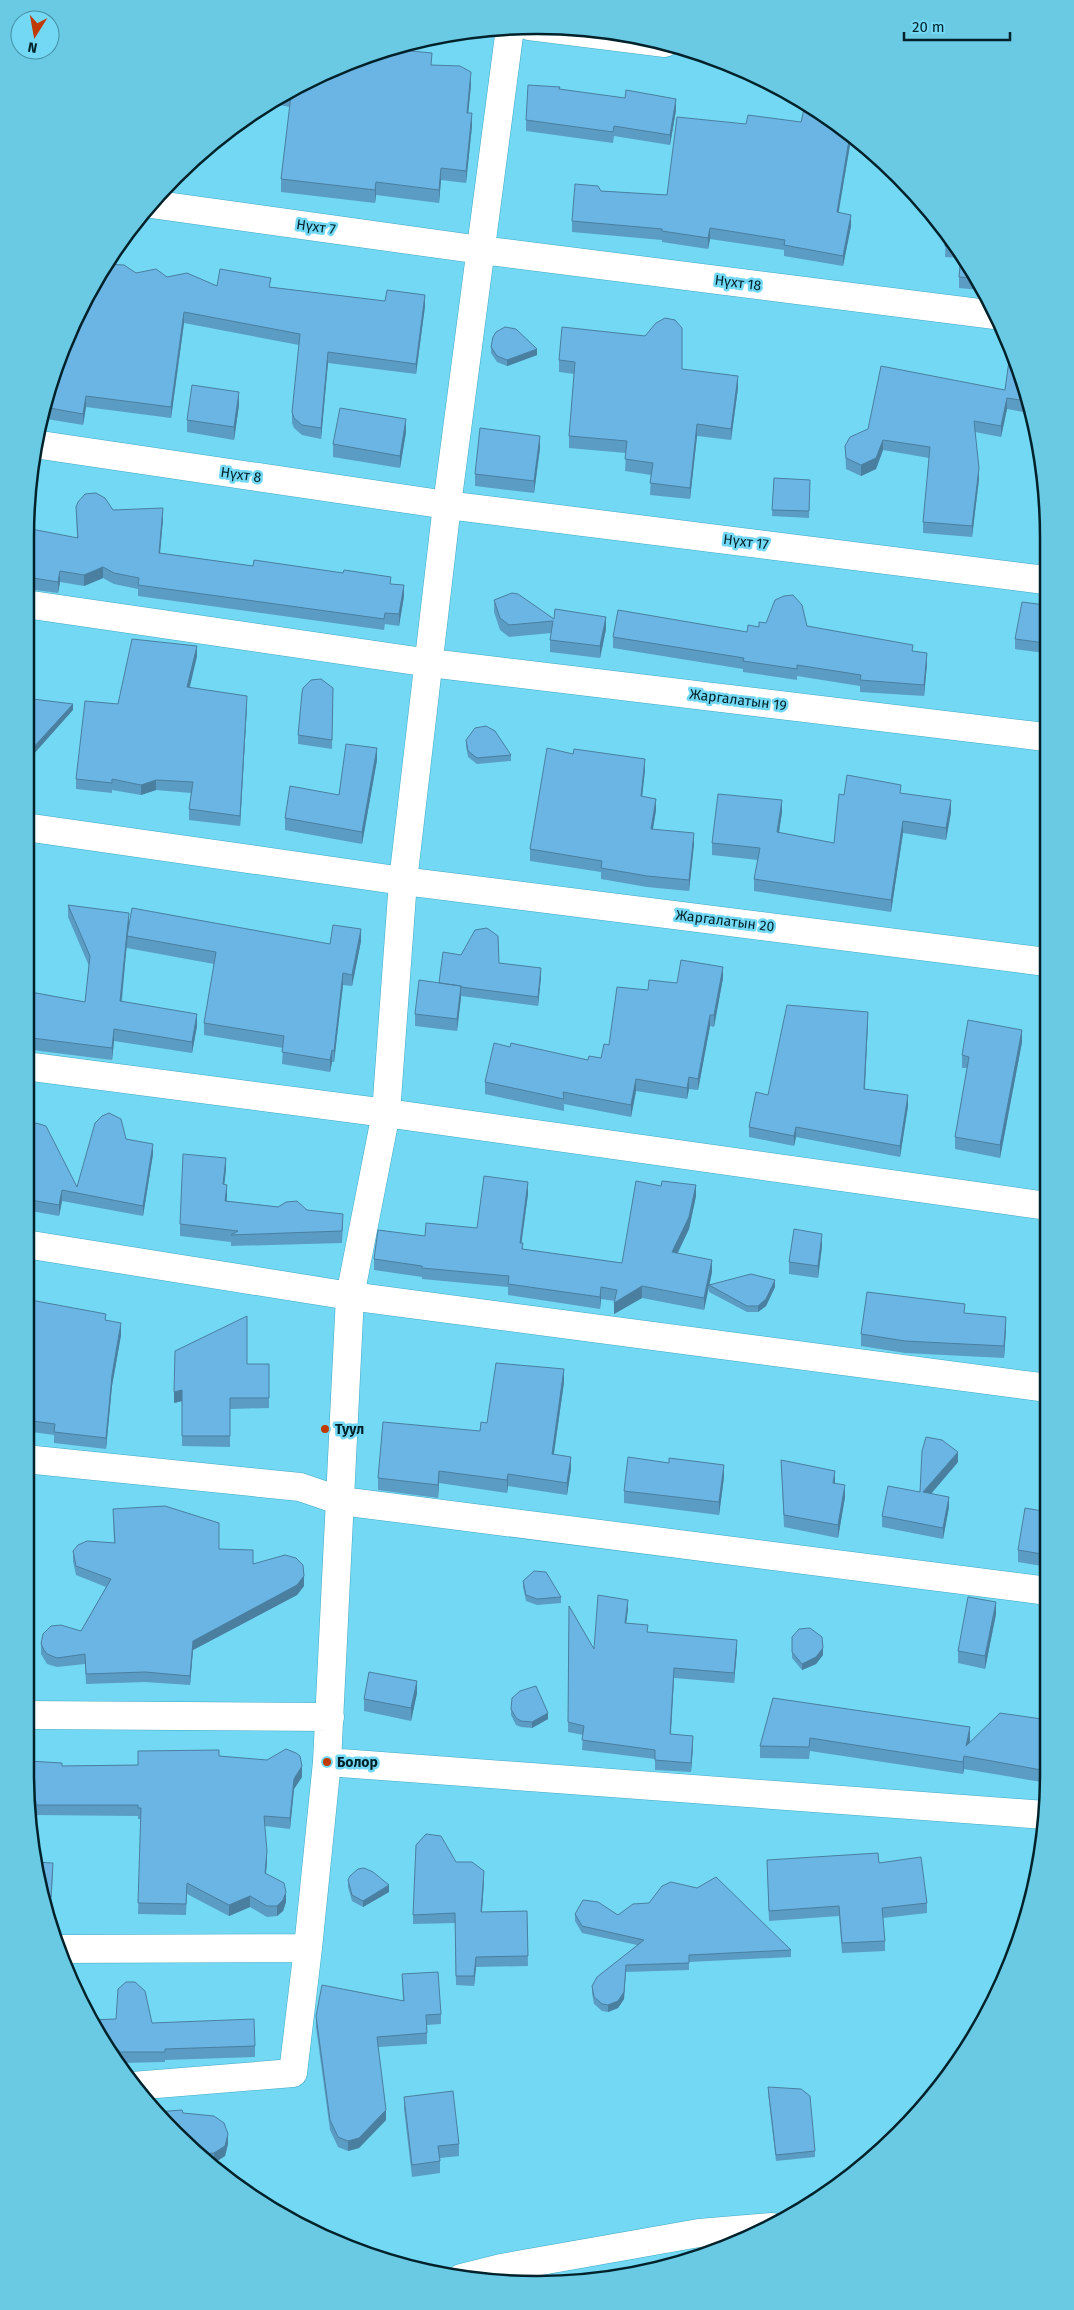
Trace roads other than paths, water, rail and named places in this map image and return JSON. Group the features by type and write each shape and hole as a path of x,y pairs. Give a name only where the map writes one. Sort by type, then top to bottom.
{"street":[{"path":"143,2085 292,2073 308,1948 328,1762 350,1296 386,1113 403,881 447,505 509,35"},
{"name":"Нүхт 7","path":"159,205 480,250"},
{"name":"Нүхт 18","path":"480,250 988,314"},
{"name":"Нүхт 8","path":"42,445 447,505"},
{"name":"Нүхт 17","path":"447,505 1040,579"},
{"name":"Жаргалатын 19","path":"34,605 430,663 1040,735"},
{"name":"Жаргалатын 20","path":"34,828 403,881 1040,961"},
{"path":"34,1067 386,1113 1040,1205"},
{"path":"34,1245 350,1296 1040,1387"},
{"path":"34,1460 300,1487 341,1501 1040,1590"},
{"path":"34,1715 330,1717"},
{"path":"328,1762 1038,1814"},
{"path":"65,1949 308,1948"},
{"path":"481,2273 699,2233 750,2229"}],"place":[{"name":"Туул","path":"325,1429"},
{"name":"Болор","path":"327,1762"}]}
